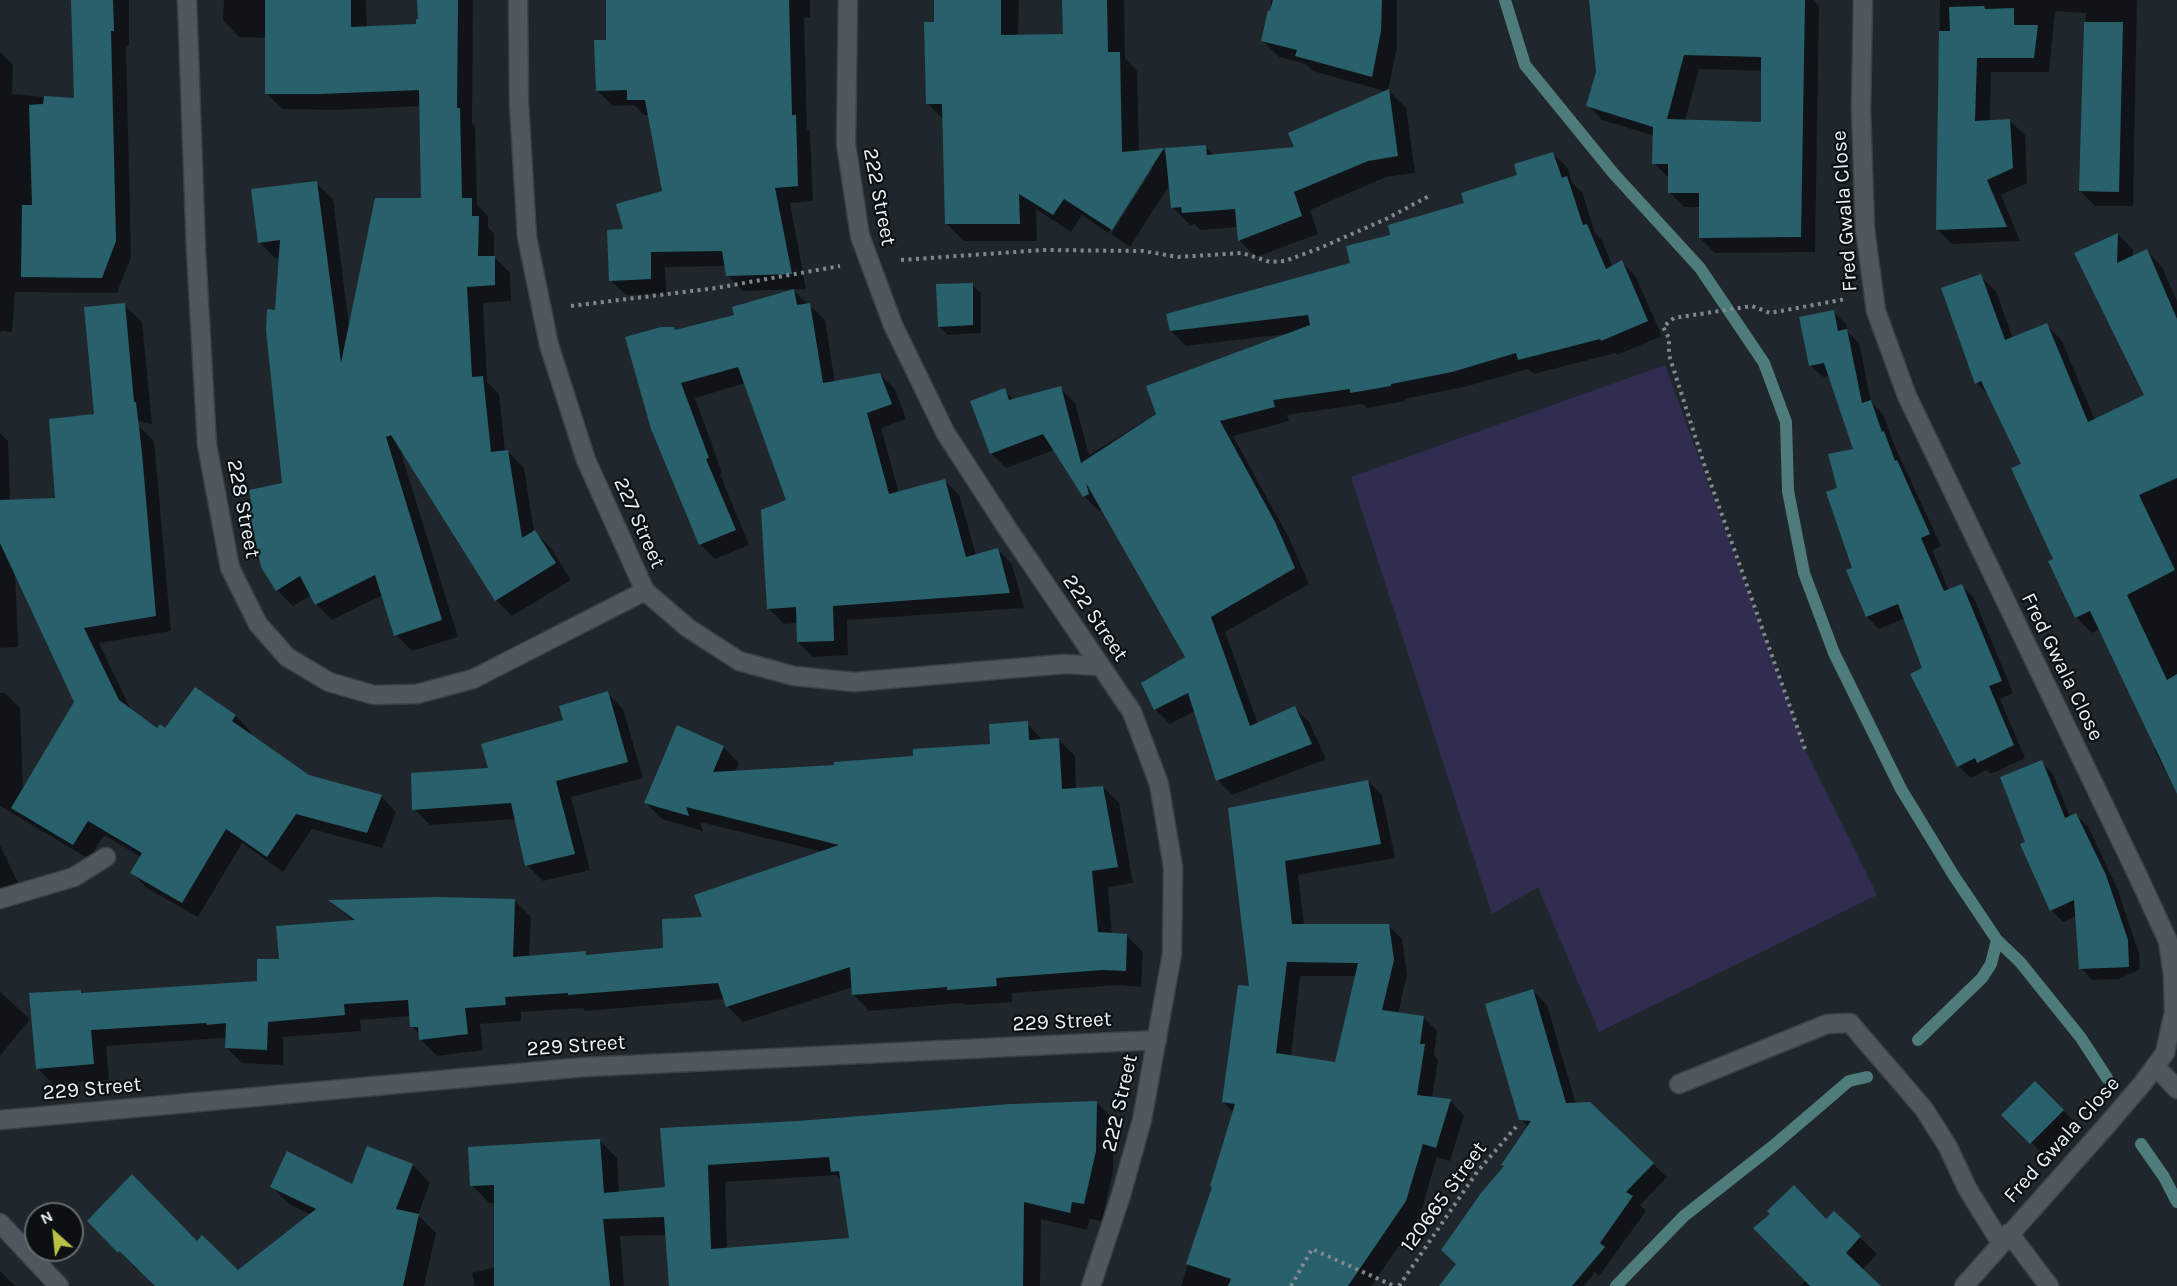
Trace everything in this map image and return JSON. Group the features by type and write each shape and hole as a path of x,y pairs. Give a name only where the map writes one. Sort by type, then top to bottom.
{"street":[{"name":"228 Street","path":"187,0 196,251 207,445 230,568 258,624 287,657 328,682 374,695 417,694 473,679 645,591"},
{"name":"227 Street","path":"518,0 519,103 527,237 549,345 586,460 645,591 688,628 739,661 794,676 855,682 1064,663 1101,666"},
{"name":"222 Street","path":"848,0 846,144 860,236 893,325 945,432 1132,712 1159,784 1173,867 1172,954 1142,1120 1121,1195 1091,1286"},
{"name":"Fred Gwala Close","path":"1863,0 1861,109 1865,229 1876,311 1907,396 2168,941 2175,981 2174,1012 2165,1053 2156,1067 1964,1286"},
{"path":"0,899 74,877 106,857"},
{"path":"1678,1084 1827,1024 1850,1023 1924,1109 1948,1146 1967,1188 2005,1238 2049,1286"},
{"name":"229 Street","path":"0,1120 585,1067 1157,1040"},
{"path":"2156,1067 2177,1089"},
{"path":"0,1223 59,1286"}],"path":[{"path":"542,309 716,288 869,261 1043,250 1143,251 1178,257 1242,253 1270,262 1285,261 1386,219 1429,196"},
{"path":"1805,749 1705,467 1669,355 1669,338 1663,327 1674,318 1752,306 1770,313 1873,293"},
{"name":"120665 Street","path":"1399,1286 1477,1172 1516,1127"},
{"path":"1291,1286 1312,1249 1394,1286"}],"shaded area":[{"path":"1665,365 1805,749 1877,895 1599,1032 1538,887 1492,914 1351,477"}],"building":[{"path":"71,0 113,0 114,31 111,31 116,241 102,278 21,277 22,205 32,205 29,105 43,104 44,96 74,98"},
{"path":"265,0 351,0 351,27 416,24 417,0 458,0 457,108 460,108 462,198 472,198 472,216 479,216 478,256 495,256 495,285 467,287 472,377 483,376 491,452 508,450 522,538 535,530 556,563 495,601 391,435 386,437 442,620 394,636 375,575 315,605 300,576 276,591 261,567 247,503 251,502 249,490 282,483 266,330 267,309 275,310 280,240 258,243 251,189 317,181 341,363 375,198 421,198 419,90 265,94"},
{"path":"606,0 789,0 792,115 796,115 798,186 775,188 792,274 726,276 722,251 651,252 651,279 609,281 607,230 623,229 616,204 662,191 645,100 627,100 627,90 596,91 594,40 606,40"},
{"path":"934,0 1001,0 1001,35 1063,34 1062,0 1107,0 1108,52 1120,52 1122,152 1164,148 1112,230 1064,199 1053,215 1019,194 1020,224 945,224 942,104 926,104 924,22 934,22"},
{"path":"1273,0 1382,0 1381,31 1372,77 1295,56 1297,50 1261,41 1268,10 1270,11"},
{"path":"1589,0 1805,0 1801,237 1699,238 1699,193 1668,193 1668,164 1652,164 1653,127 1586,106 1596,72","holes":["1684,55 1761,57 1761,122 1667,119"]},
{"path":"1984,6 1985,9 2014,8 2014,25 2038,25 2034,58 1977,58 1975,121 2010,119 2013,168 1987,180 2007,227 1936,230 1939,31 1950,31 1949,7"},
{"path":"2084,22 2123,22 2119,192 2079,191"},
{"path":"1389,89 1398,156 1368,161 1294,192 1302,216 1238,241 1235,209 1182,213 1181,207 1171,208 1165,148 1206,145 1207,155 1294,147 1288,133"},
{"path":"1553,152 1562,178 1567,176 1583,225 1587,224 1606,269 1622,260 1648,321 1601,341 1600,339 1518,360 1516,353 1452,372 1391,384 1391,386 1350,393 1350,389 1273,400 1275,407 1220,421 1275,522 1295,568 1211,617 1250,726 1295,706 1312,744 1216,781 1188,693 1154,710 1141,683 1185,657 1086,483 1089,494 1083,497 1043,434 990,454 970,401 1005,388 1009,400 1061,386 1081,463 1156,414 1146,386 1310,325 1308,315 1170,331 1166,314 1350,263 1346,246 1390,235 1388,225 1464,203 1461,193 1517,175 1514,164"},
{"path":"2118,233 2117,263 2147,249 2177,319 2177,478 2139,495 2175,570 2127,595 2167,680 2177,674 2177,794 2090,611 2075,618 2048,561 2053,559 2011,468 2021,464 1981,381 1975,384 1941,288 1981,274 2005,340 2047,323 2088,422 2144,395 2074,253"},
{"path":"973,283 973,325 938,327 936,284"},
{"path":"794,289 797,305 810,303 823,383 880,373 892,404 867,413 889,494 945,479 966,557 998,548 1010,593 833,606 834,641 797,642 796,607 767,609 761,510 786,500 738,367 681,383 709,458 706,459 736,530 699,545 651,429 625,337 661,327 674,327 675,330 734,315 732,307"},
{"path":"125,303 134,402 136,402 142,453 156,616 84,628 119,700 157,728 160,724 165,728 195,687 236,715 232,721 309,775 382,795 367,833 296,814 267,857 226,829 182,903 130,873 142,853 88,821 73,845 11,808 74,702 0,543 0,500 55,498 49,419 94,414 84,307"},
{"path":"1834,310 1838,331 1847,329 1862,403 1871,400 1882,432 1884,431 1895,461 1897,460 1930,534 1921,538 1944,591 1962,584 2002,681 1989,686 2014,745 1977,763 1975,758 1957,767 1910,674 1922,668 1898,604 1866,617 1846,570 1852,568 1826,492 1837,488 1828,454 1853,449 1824,363 1809,366 1799,317"},
{"path":"608,691 628,762 556,781 575,854 525,866 511,803 412,810 411,773 488,768 481,744 563,720 559,706"},
{"path":"1028,721 1029,740 1059,738 1062,789 1103,786 1118,867 1092,871 1098,932 1127,934 1126,971 1102,970 996,978 997,986 947,990 947,987 852,995 850,967 726,1007 718,983 568,995 568,993 505,997 506,1005 465,1008 468,1034 419,1040 418,1027 410,1027 408,1000 344,1004 345,1015 268,1022 267,1050 225,1048 226,1023 91,1030 94,1064 36,1069 29,993 81,990 81,993 257,981 257,959 279,959 276,926 355,920 328,900 439,897 515,899 513,957 586,951 586,955 663,948 662,919 702,917 694,895 839,845 686,807 689,816 644,803 677,725 724,746 713,772 834,765 834,762 913,756 913,749 990,744 989,724"},
{"path":"2042,760 2065,818 2076,813 2106,875 2128,940 2129,967 2079,969 2074,900 2050,911 2020,844 2025,842 2000,777"},
{"path":"1368,780 1381,844 1285,861 1292,924 1389,924 1394,960 1382,1010 1424,1016 1420,1044 1425,1044 1417,1095 1451,1099 1436,1148 1423,1144 1406,1201 1348,1286 1228,1286 1231,1279 1186,1264 1212,1187 1210,1186 1235,1104 1222,1102 1238,985 1249,986 1228,808","holes":["1287,962 1358,963 1335,1062 1276,1053"]},
{"path":"1533,989 1566,1103 1590,1102 1654,1163 1626,1192 1633,1196 1600,1243 1605,1247 1572,1286 1439,1286 1456,1264 1441,1250 1481,1193 1504,1166 1501,1165 1531,1121 1519,1120 1485,1004"},
{"path":"2035,1081 2064,1110 2030,1144 2001,1115"},
{"path":"1097,1101 1096,1151 1084,1204 1072,1202 1070,1213 1024,1202 1023,1286 669,1286 664,1217 603,1219 610,1286 494,1286 494,1185 470,1186 468,1147 600,1139 604,1193 665,1187 660,1128 798,1121 1011,1104","holes":["829,1157 831,1172 839,1171 849,1238 711,1249 708,1165"]},
{"path":"367,1146 413,1164 396,1209 419,1214 403,1286 155,1286 87,1221 132,1174 197,1241 202,1235 238,1270 316,1209 270,1187 287,1151 352,1184"},
{"path":"1794,1185 1826,1219 1834,1211 1861,1236 1846,1253 1881,1286 1810,1286 1753,1228 1770,1214 1767,1211"}],"waterway":[{"path":"1505,0 1525,65 1614,174 1700,268 1764,363 1786,422 1788,491 1804,573 1834,653 1901,789 1954,876 1997,940 2020,962 2081,1038 2107,1078"},
{"path":"1918,1040 1982,978 1991,964 1997,940"},
{"path":"1616,1286 1684,1216 1773,1146 1849,1081 1867,1077"},
{"path":"2141,1144 2164,1177 2177,1202"}]}
